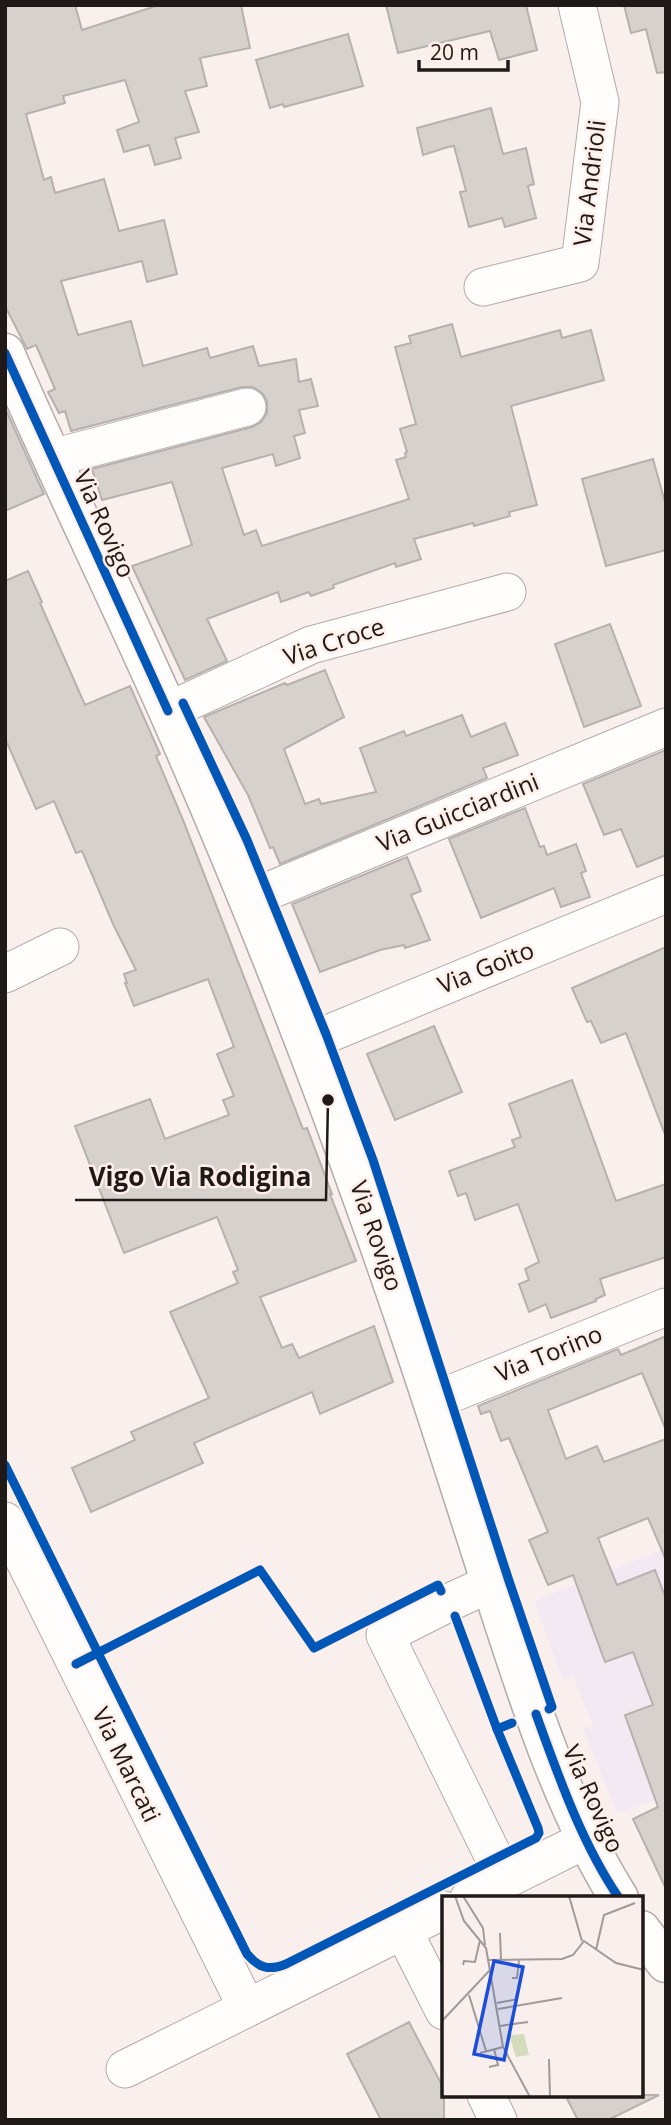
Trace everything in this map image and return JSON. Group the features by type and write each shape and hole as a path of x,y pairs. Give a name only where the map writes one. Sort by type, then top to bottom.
{"main road":[{"name":"Via Rovigo","path":"8,366 168,711 249,899 306,1043 386,1263 543,1735 587,1839 618,1896"},
{"path":"643,1933 666,1963"}],"street":[{"name":"Via Andrioli","path":"483,287 580,263 600,102 577,5"},
{"path":"52,458 247,407"},
{"name":"Via Croce","path":"168,711 311,645 507,592"},
{"name":"Via Guicciardini","path":"249,899 666,727"},
{"name":"Via Goito","path":"306,1043 666,894"},
{"path":"5,974 60,947"},
{"name":"Via Torino","path":"433,1401 666,1307"},
{"name":"Via Marcati","path":"5,1521 247,2008"},
{"path":"491,1583 385,1635 505,1880"},
{"path":"474,1896 587,1839"},
{"path":"125,2068 442,1910"},
{"path":"403,1930 442,2009"},
{"path":"487,2097 498,2120"}],"shaded area":[{"path":"664,1549 666,1796 617,1813 583,1728 593,1726 573,1676 563,1680 534,1601"}],"building":[{"path":"5,5 75,5 82,30 159,5 241,5 250,48 200,58 207,86 185,91 199,132 175,138 181,158 155,165 149,145 124,152 117,130 139,122 125,80 63,96 65,103 26,114 44,180 51,177 55,193 104,179 119,231 164,220 177,274 147,282 142,261 61,281 78,335 131,321 143,366 207,348 210,358 253,346 259,366 296,359 299,382 311,379 318,406 299,410 305,433 294,436 300,458 276,466 273,454 222,468 244,535 256,530 262,546 409,499 396,460 406,457 407,452 400,429 416,424 395,347 411,343 409,336 452,324 461,357 560,330 562,338 591,330 604,380 511,406 537,505 509,512 510,516 474,526 473,523 414,539 421,559 396,567 395,563 333,585 334,588 311,596 309,592 281,602 278,592 207,619 227,661 185,680 132,566 192,545 172,482 102,500 92,469 252,427 261,422 267,413 267,401 262,393 253,387 242,387 71,431 65,411 59,413 48,392 55,389 36,345 27,349 5,306"},
{"path":"386,5 526,5 537,50 499,60 490,31 398,53"},
{"path":"624,5 666,5 666,72 657,73 646,29 631,33"},
{"path":"348,34 363,86 284,107 283,104 270,108 256,60"},
{"path":"491,108 503,154 526,148 534,184 528,186 536,218 505,227 502,218 469,227 460,192 466,191 454,146 423,155 417,128"},
{"path":"5,408 44,494 5,511"},
{"path":"653,459 666,506 666,550 606,566 582,479"},
{"path":"28,571 85,705 130,686 160,754 156,756 303,1129 307,1128 356,1261 260,1297 282,1348 292,1344 299,1358 374,1326 393,1382 320,1414 312,1392 194,1443 203,1463 91,1512 72,1468 135,1440 131,1432 209,1398 170,1312 238,1283 233,1272 238,1270 217,1217 124,1253 75,1126 150,1099 165,1139 229,1115 223,1100 234,1096 217,1054 234,1047 208,979 134,1006 124,974 136,970 82,851 76,853 54,801 36,809 5,738 5,581"},
{"path":"610,624 641,706 584,727 555,644"},
{"path":"325,670 344,717 284,749 305,804 319,799 321,804 376,792 360,748 404,731 406,736 462,715 471,737 505,723 518,755 483,768 487,778 280,864 273,847 270,848 248,795 204,717 285,683 287,685"},
{"path":"666,750 666,855 637,867 621,829 604,835 583,784"},
{"path":"525,808 540,847 544,846 547,855 576,844 586,871 581,873 590,897 561,907 554,888 481,918 449,839"},
{"path":"407,857 421,891 411,895 430,940 405,948 404,945 380,950 320,972 292,904"},
{"path":"666,947 664,1132 626,1033 601,1043 591,1021 587,1022 572,988"},
{"path":"434,1026 462,1092 395,1120 367,1054"},
{"path":"572,1080 616,1201 666,1184 666,1257 600,1279 605,1295 551,1318 546,1304 529,1312 519,1284 529,1280 525,1269 539,1262 518,1204 475,1220 466,1193 458,1196 449,1171 515,1147 512,1140 521,1137 509,1104"},
{"path":"666,1336 666,1430 642,1373 548,1410 566,1459 597,1446 604,1462 666,1439 666,1560 648,1518 598,1538 617,1585 655,1570 666,1599 666,1889 633,1819 658,1807 625,1715 653,1705 633,1652 605,1662 573,1575 548,1585 529,1540 548,1532 509,1438 501,1441 490,1411 481,1414 478,1406 618,1349 621,1355"},
{"path":"409,2022 442,2085 444,2120 381,2120 347,2054"},
{"path":"659,2095 608,2120 578,2120 566,2097"}],"cycle path":[{"path":"5,353 168,711"},
{"path":"183,703 247,840 326,1034 373,1160 552,1707 549,1709"},
{"path":"5,1465 247,1954 260,1965 269,1968 286,1964 536,1838 538,1828 497,1729"},
{"path":"76,1664 260,1570 314,1648 438,1585 441,1591"},
{"path":"455,1616 497,1729 512,1723"},
{"path":"536,1714 582,1832 618,1896"}],"place":[{"name":"Vigo Via Rodigina","path":"328,1100"}]}
